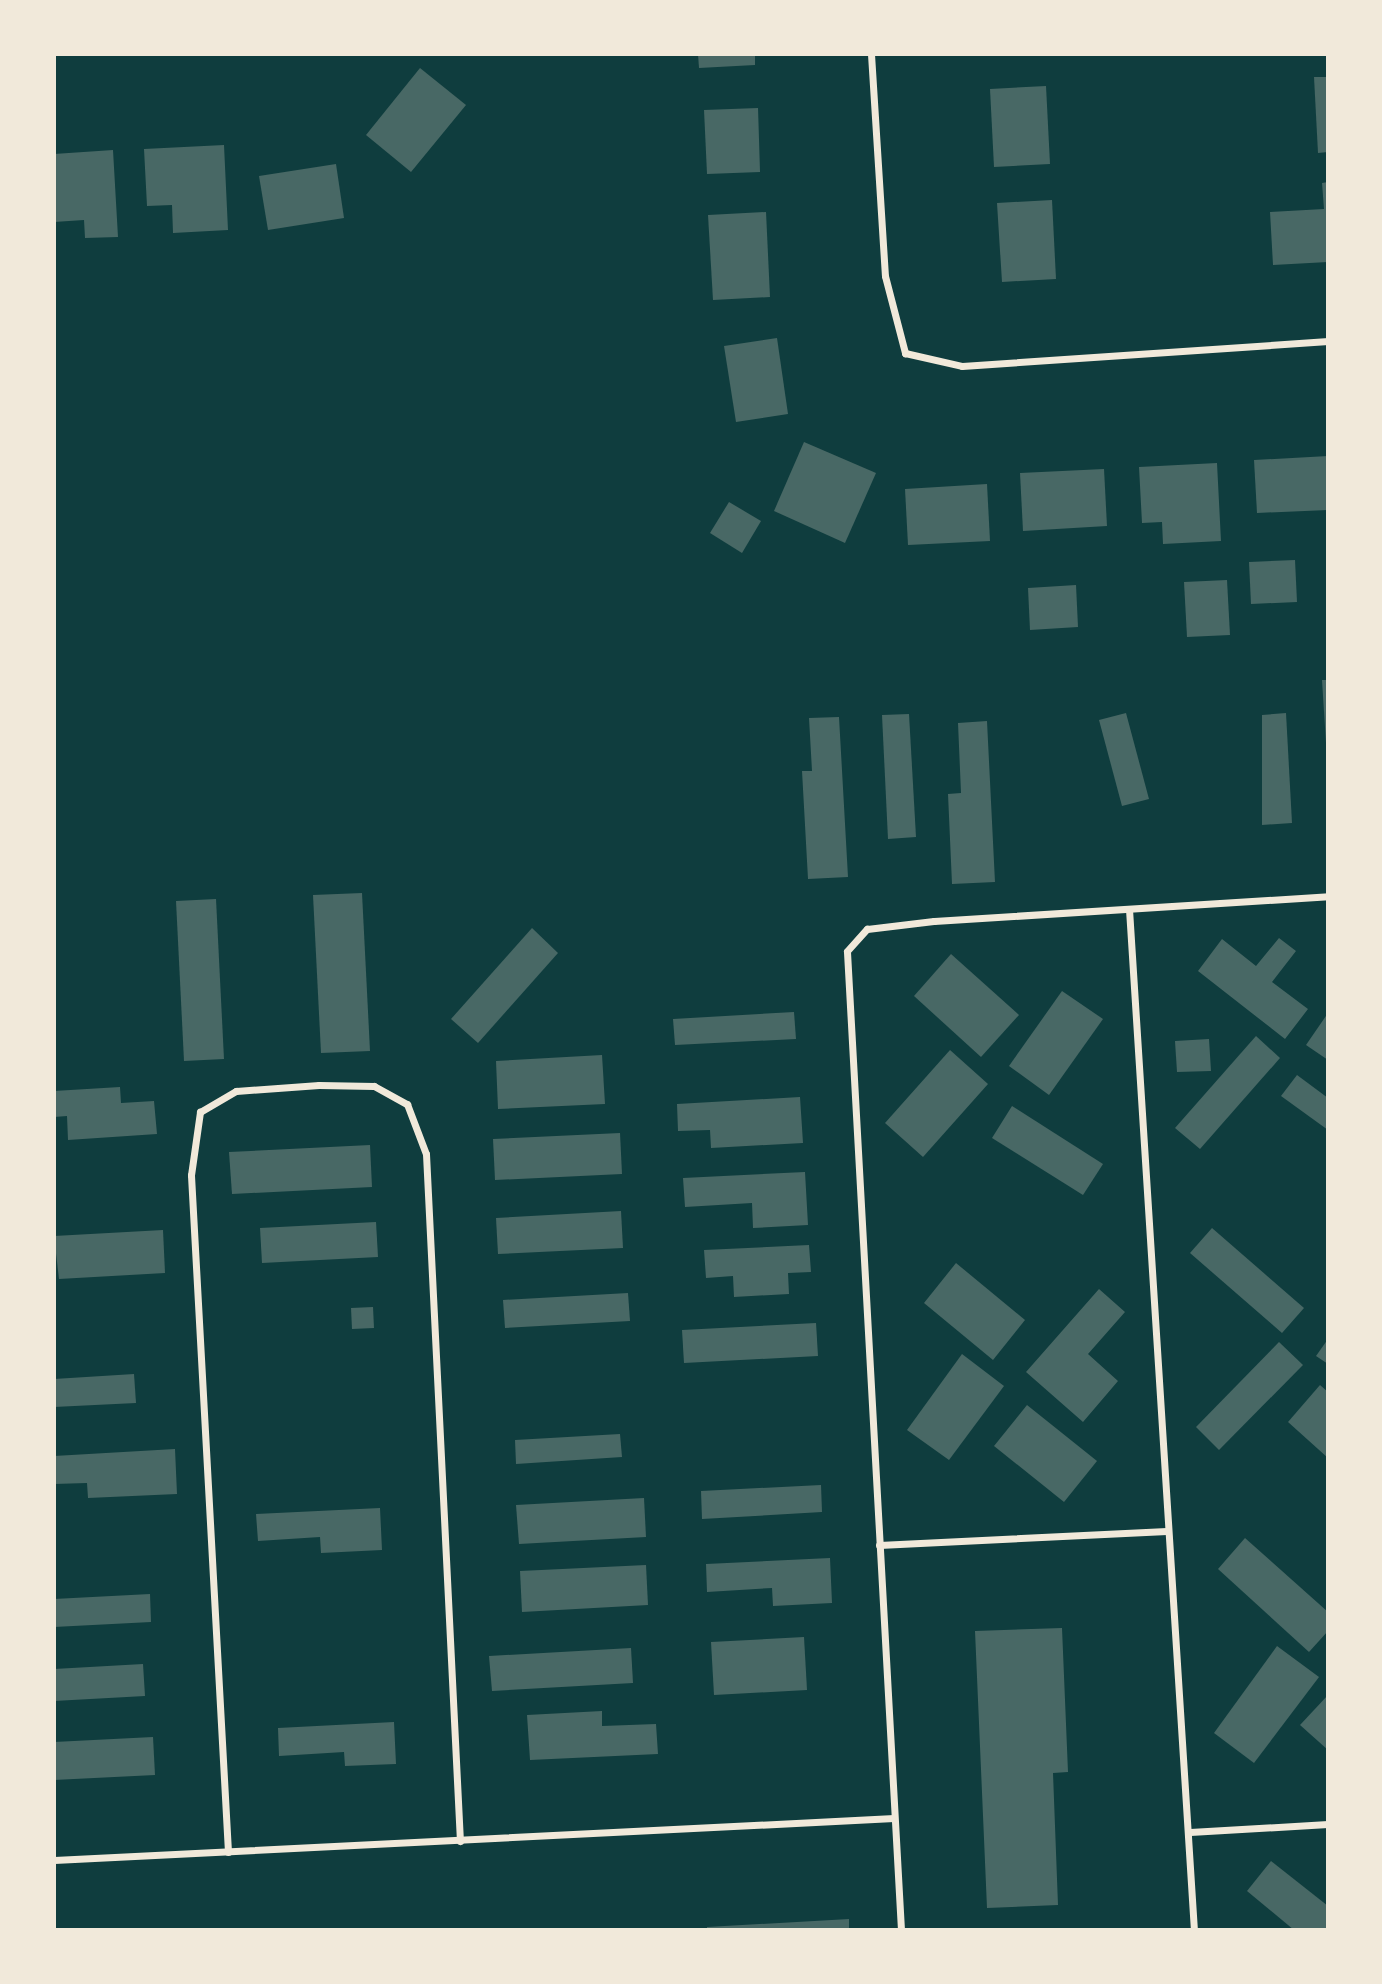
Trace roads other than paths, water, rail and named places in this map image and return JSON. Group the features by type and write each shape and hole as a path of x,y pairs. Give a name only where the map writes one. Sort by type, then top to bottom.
{"street":[{"path":"872,54 885,276 905,353 962,366 1328,341"},
{"path":"901,1930 845,973 856,937 867,929 934,921 1328,896"},
{"path":"1129,909 1167,1531 1190,1832 1194,1930"},
{"path":"228,1852 191,1175 200,1112 236,1091 319,1085 374,1086 407,1104 426,1154 460,1841"},
{"path":"879,1545 1167,1531"},
{"path":"54,1860 894,1818"},
{"path":"1190,1832 1328,1824"}],"lane":[{"path":"470,1930 513,1930"}]}
